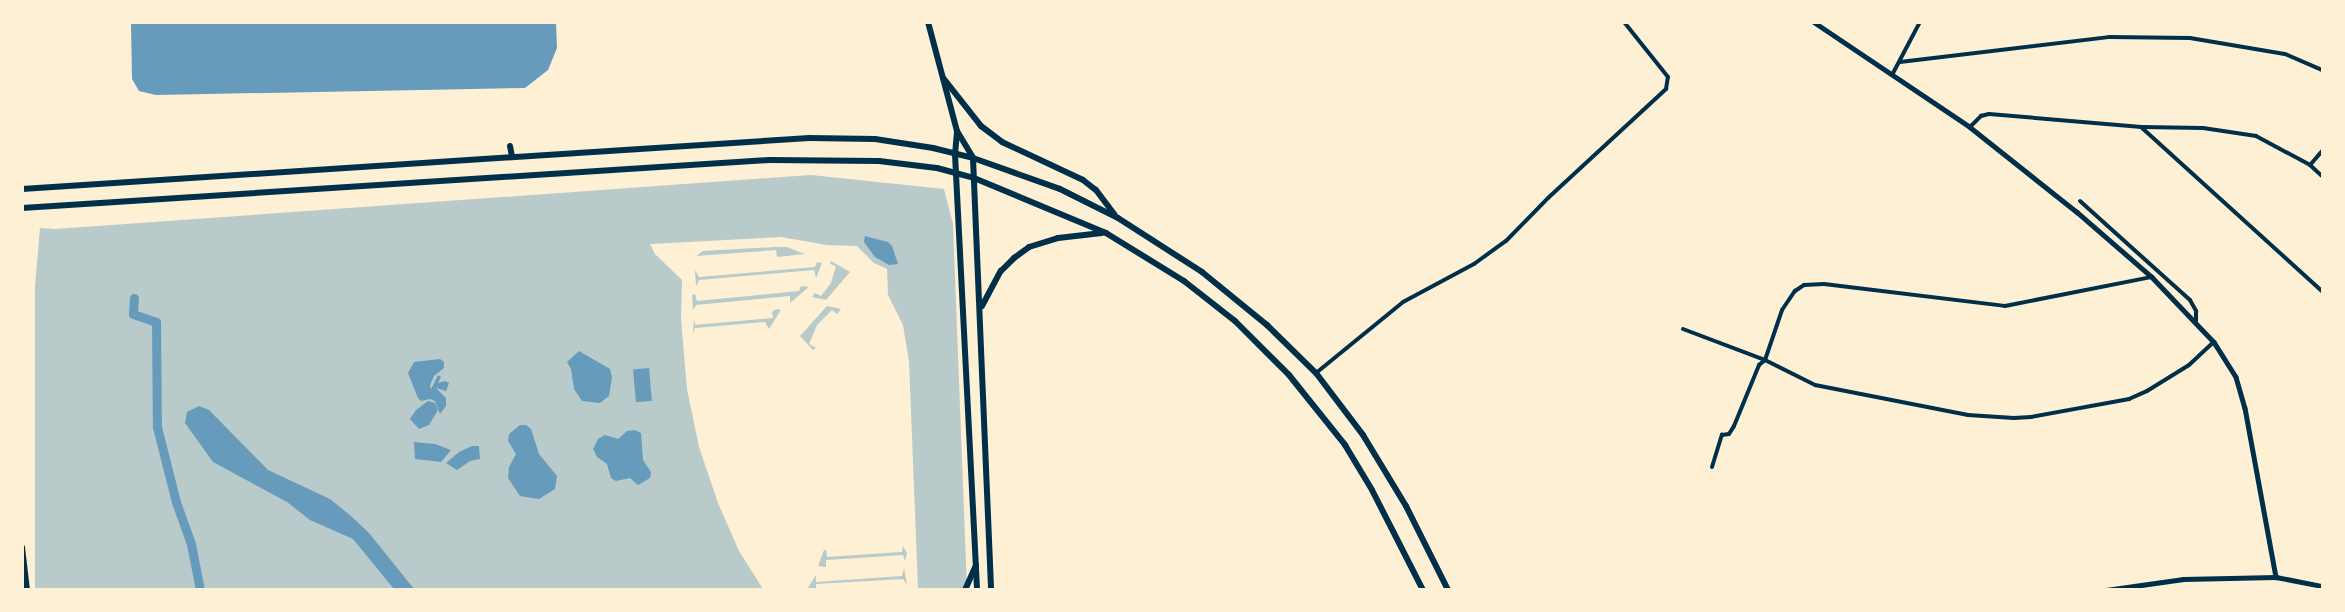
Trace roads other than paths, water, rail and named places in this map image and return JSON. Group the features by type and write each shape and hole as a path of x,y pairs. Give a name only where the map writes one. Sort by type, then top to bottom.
{"main road":[{"path":"928,22 957,131 973,158 991,590"},
{"path":"942,76 981,126 1002,142 1083,180 1096,190 1118,218"},
{"path":"957,131 955,154 977,590"},
{"path":"22,189 809,138 875,139 973,158 1060,189 1118,218 1174,253 1236,298 1316,374 1379,459 1448,590"},
{"path":"510,146 512,156"},
{"path":"22,208 770,160 879,161 957,173 1106,233 1184,281 1235,321 1289,375 1345,445 1372,489 1423,590"},
{"path":"981,310 1002,272 1014,258 1029,247 1058,238 1106,233"},
{"path":"22,547 27,590"},
{"path":"965,590 976,564"}],"street":[{"path":"1316,374 1403,302 1474,264 1506,241 1548,198 1666,89 1668,77 1624,22"},
{"path":"1814,22 1970,127 2077,212 2152,277 2214,342 2236,378 2245,408 2276,577"},
{"path":"1892,75 1920,22"},
{"path":"1900,62 2109,37 2190,38 2285,54 2322,70"},
{"path":"1970,127 1982,116 1989,114 2141,127 2203,128 2256,136 2310,165 2322,176"},
{"path":"2141,127 2322,291"},
{"path":"2310,165 2322,151"},
{"path":"2080,201 2190,300 2196,311 2196,324"},
{"path":"1712,467 1722,435 1728,434 1734,426 1759,365 1765,360 1782,310 1795,291 1804,285 1824,284 2005,306 2152,277"},
{"path":"1683,329 1765,360 1815,385 1968,416 2022,418 2128,399 2147,391 2189,365 2214,342"},
{"path":"2106,590 2182,579 2276,577 2322,586"}],"water":[{"path":"131,23 556,23 557,48 548,70 525,88 156,95 139,91 132,79"},
{"path":"865,236 888,242 892,246 898,264 889,265 875,257 864,242"},
{"path":"579,351 610,369 612,377 609,396 600,403 582,401 574,389 571,369 567,362"},
{"path":"440,359 444,362 444,368 434,376 430,385 431,389 438,375 441,377 438,383 445,381 449,383 446,391 436,388 446,398 446,406 440,414 435,401 430,399 421,401 418,398 408,373 414,362"},
{"path":"649,368 652,401 636,402 633,369"},
{"path":"428,401 435,403 438,410 429,425 419,429 410,419 416,410"},
{"path":"199,406 209,410 268,470 330,499 351,516 369,533 414,589 394,589 353,539 310,520 287,502 213,462 185,423 187,412"},
{"path":"520,425 526,425 531,429 539,454 557,476 555,489 539,499 520,496 508,478 509,467 516,454 508,441 509,434"},
{"path":"635,430 641,433 643,460 651,472 650,478 638,485 630,478 616,481 611,478 607,464 597,457 593,449 598,439 605,435 618,439 627,431"},
{"path":"414,442 435,444 451,450 441,462 415,459"},
{"path":"472,446 479,446 480,459 470,461 457,470 446,463 459,452"}],"waterway":[{"path":"134,298 133,314 156,322 157,427 176,502 191,544 200,590"}]}
